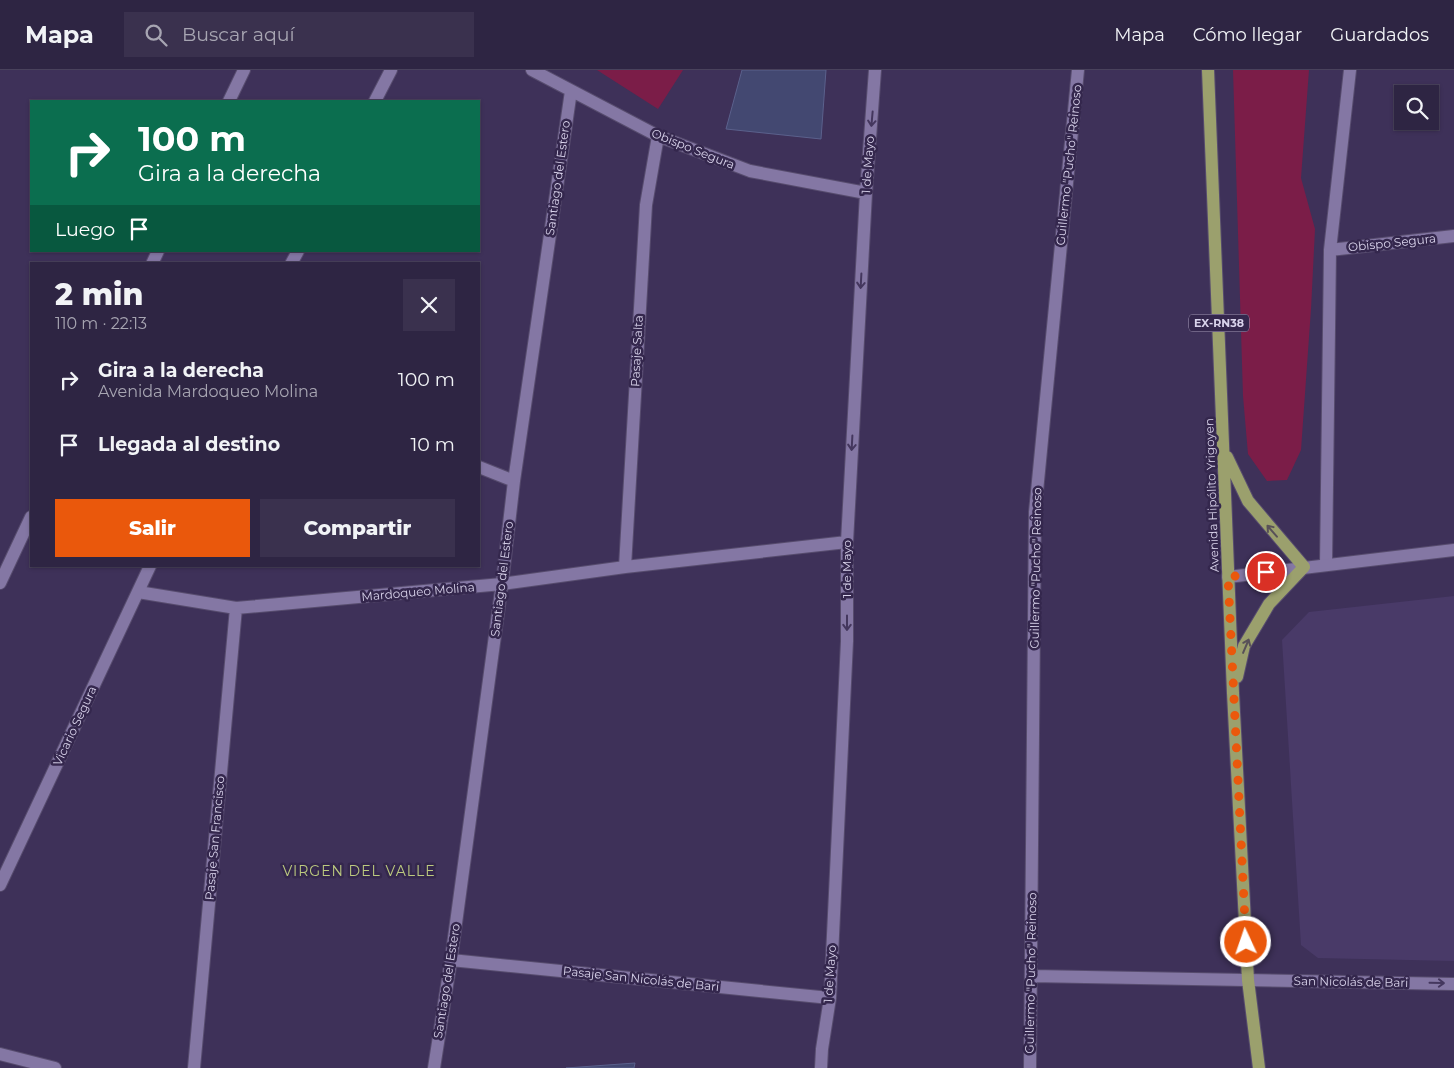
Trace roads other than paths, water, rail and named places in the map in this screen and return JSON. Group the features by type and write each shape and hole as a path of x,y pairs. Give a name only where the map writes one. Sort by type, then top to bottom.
{"main road":[{"name":"Avenida Hipólito Yrigoyen","path":"1208,70 1225,453 1233,693 1248,980 1259,1068"},
{"path":"1225,453 1248,501 1304,567 1269,604 1244,646 1233,693"}],"street":[{"path":"229,100 244,70"},
{"path":"376,100 391,70"},
{"name":"Obispo Segura","path":"532,70 658,136 750,171 866,193"},
{"name":"1 de Mayo","path":"821,1068 830,998 847,641 847,542 866,193 876,70"},
{"name":"Guillermo \"Pucho\" Reinoso","path":"1030,1068 1035,512 1078,70"},
{"path":"1326,565 1330,250 1350,70"},
{"name":"Santiago del Estero","path":"434,1068 451,960 502,584 514,481 571,91"},
{"name":"Pasaje Salta","path":"625,567 646,205 658,136"},
{"name":"Obispo Segura","path":"1330,250 1454,236"},
{"path":"480,467 514,481"},
{"path":"0,582 30,519"},
{"name":"Mardoqueo Molina","path":"138,592 236,608 502,584 625,567 847,542"},
{"path":"1228,577 1454,550"},
{"name":"Vicario Segura","path":"0,885 150,567"},
{"name":"Pasaje San Francisco","path":"194,1068 236,608"},
{"name":"Pasaje San Nicolás de Bari","path":"451,960 830,998"},
{"name":"San Nicolás de Bari","path":"1032,976 1454,984"},
{"path":"0,1054 56,1068"}],"district":[{"name":"VIRGEN DEL VALLE","path":"359,871"}]}
